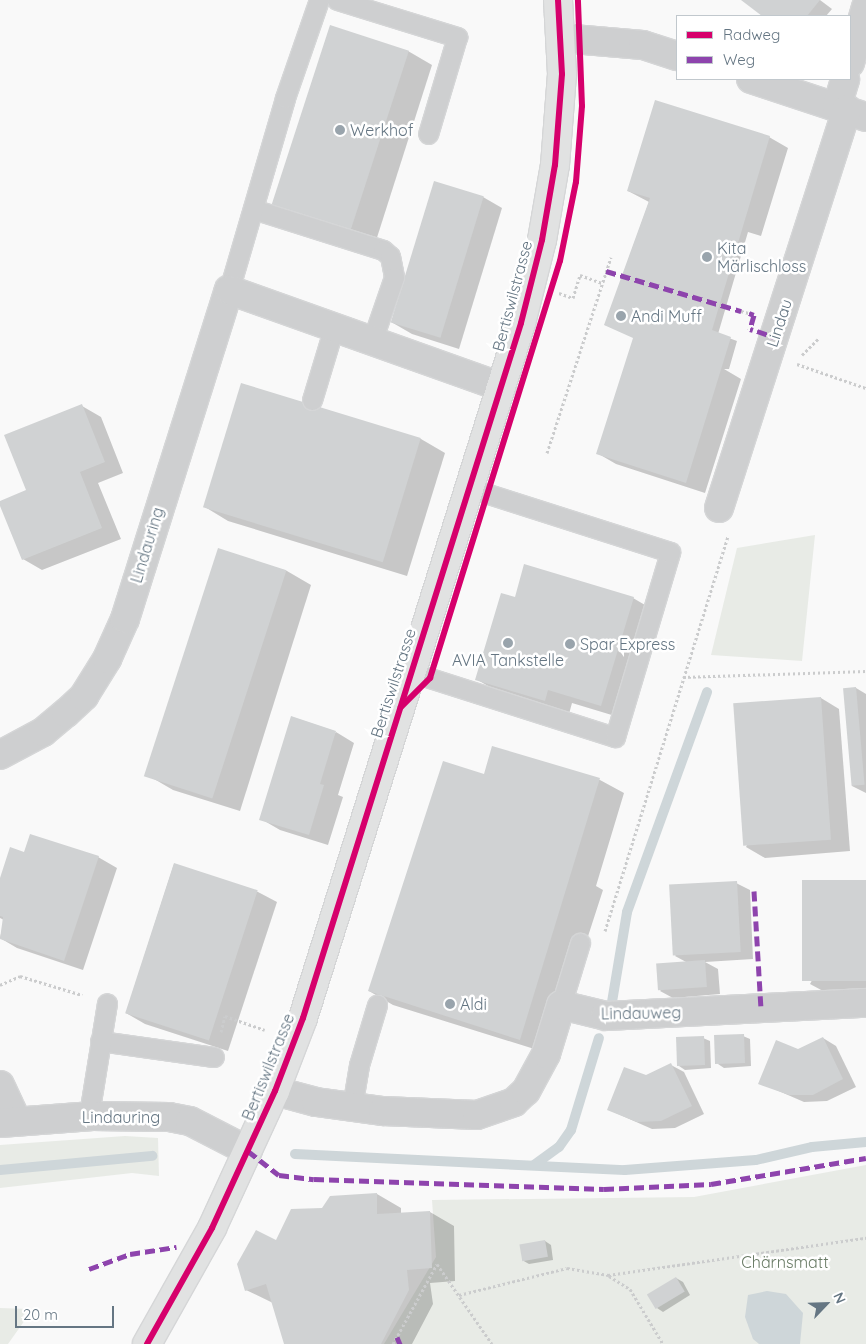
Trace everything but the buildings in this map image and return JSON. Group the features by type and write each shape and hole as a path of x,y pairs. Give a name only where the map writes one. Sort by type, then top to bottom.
{"main road":[{"name":"Bertiswilstrasse","path":"148,1344 203,1246 275,1091 303,1018 501,387 536,268 548,210 559,122 561,38 558,0"}],"street":[{"path":"851,59 866,7"},
{"path":"561,38 624,42 676,56"},
{"path":"754,80 850,110"},
{"name":"Lindau","path":"725,520 850,110 845,80"},
{"path":"229,290 501,387"},
{"name":"Lindauring","path":"0,755 43,732 66,713 84,696 108,659 125,619 229,290"},
{"name":"Lindauweg","path":"561,1005 606,1016 866,1002"},
{"path":"275,1091 352,1107 477,1115 514,1102 538,1074 561,1005"},
{"name":"Lindauring","path":"0,1085 8,1121 149,1114 190,1121 248,1151"}],"lane":[{"path":"229,290 319,0"},
{"path":"337,0 457,37 428,134"},
{"path":"253,209 383,250 394,264 394,277 372,341"},
{"path":"312,400 334,327"},
{"path":"411,672 615,737 670,552 470,488"},
{"path":"561,1005 580,943"},
{"path":"92,1116 91,1102 106,1003"},
{"path":"352,1107 359,1065 377,1005"},
{"path":"100,1041 214,1057"}],"path":[{"path":"547,453 611,257"},
{"path":"573,298 580,275 602,283"},
{"path":"741,311 749,313"},
{"path":"794,362 866,388"},
{"path":"604,934 683,677 725,520"},
{"path":"683,677 866,671"},
{"path":"0,985 20,976 106,1003"},
{"path":"214,1057 225,1016 268,1031"},
{"path":"459,1294 567,1268 608,1275 866,1238"},
{"path":"393,1344 438,1264 492,1344"},
{"path":"608,1275 630,1289 663,1344"}],"green space":[{"path":"815,535 802,661 711,655 737,548"},
{"path":"125,1136 158,1138 159,1176 132,1173 0,1188 0,1145"},
{"name":"Chärnsmatt","path":"866,1165 866,1344 384,1344 436,1257 432,1200 694,1197"},
{"path":"0,1308 28,1309 22,1317 25,1320 8,1344 0,1344"}],"shaded area":[{"path":"767,1291 786,1294 803,1313 800,1344 759,1344 753,1339 745,1317 748,1295"}],"waterway":[{"path":"612,1002 627,912 707,692"},
{"path":"534,1165 559,1147 571,1130 599,1038"},
{"path":"295,1154 625,1170 756,1160 812,1147 866,1142"},
{"path":"0,1170 152,1156"}],"marked path":[{"path":"606,271 741,311"},
{"path":"749,313 754,315 750,329 753,330"},
{"path":"757,331 774,337"},
{"path":"754,891 761,1008"},
{"path":"248,1151 279,1175 314,1179 604,1189 711,1184 866,1158"},
{"path":"89,1269 130,1254 176,1247"},
{"path":"397,1337 400,1344"}],"cycle path":[{"path":"147,1344 212,1228 275,1091 303,1018 521,323 542,240 555,165 562,74 558,0"},
{"path":"401,707 430,678 560,261 576,182 582,106 578,0"}],"place":[{"name":"Werkhof","path":"340,130"},
{"name":"Kita Märlischloss","path":"707,257"},
{"name":"Andi Muff","path":"621,316"},
{"name":"AVIA Tankstelle","path":"508,643"},
{"name":"Spar Express","path":"570,644"},
{"name":"Aldi","path":"450,1004"}]}
